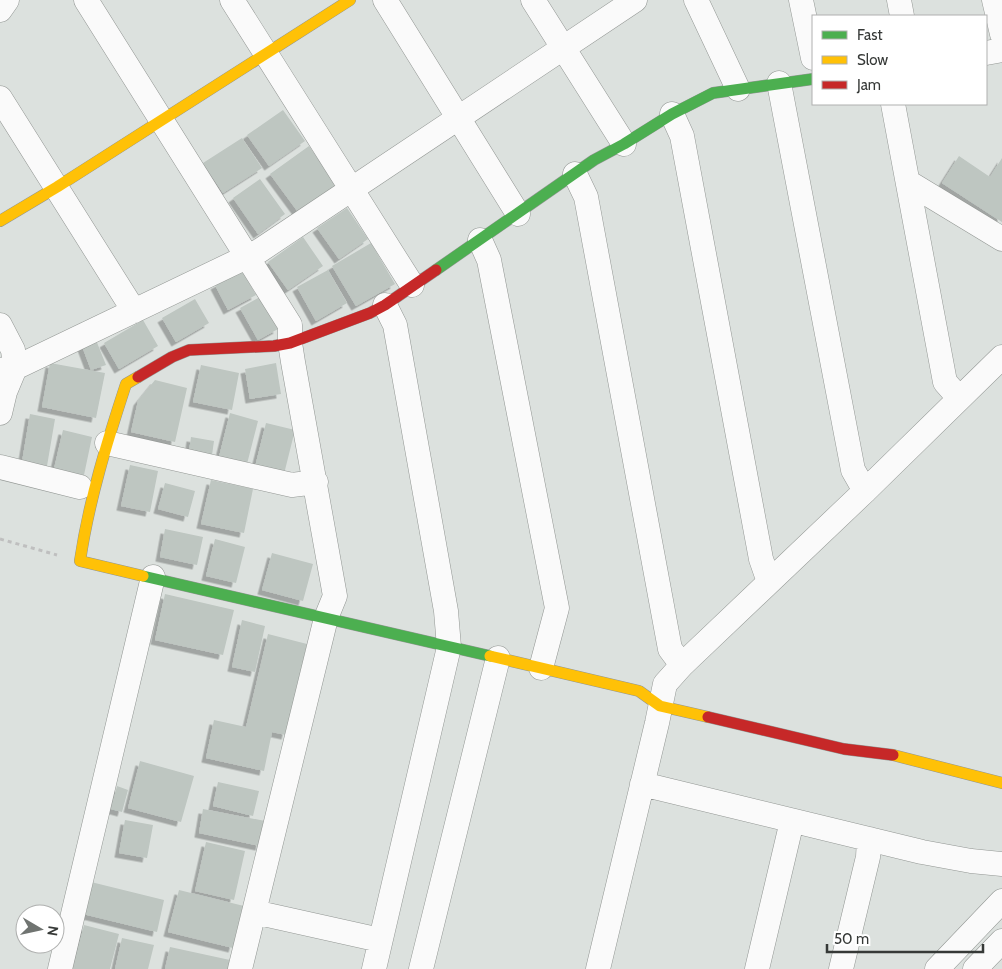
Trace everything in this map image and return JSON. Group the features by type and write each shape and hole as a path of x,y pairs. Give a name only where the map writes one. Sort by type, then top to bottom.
{"street":[{"path":"0,10 7,0"},
{"path":"86,0 290,325 290,343 335,596 326,618 240,969"},
{"path":"232,0 412,285"},
{"path":"0,221 57,187 350,0"},
{"path":"385,0 518,214"},
{"path":"532,0 624,144"},
{"path":"8,369 248,257 353,190 635,0"},
{"path":"696,0 738,89"},
{"path":"801,0 812,53"},
{"path":"899,0 902,15"},
{"path":"994,0 1002,34"},
{"path":"987,53 1002,50"},
{"path":"812,79 714,93 672,114 594,160 385,305 370,313 290,343 274,346 189,350 172,357 126,384 107,443 82,541 80,561 639,691 660,706 844,749 865,750 951,768 1001,781"},
{"path":"780,83 853,470 865,491"},
{"path":"0,98 134,311"},
{"path":"893,105 945,382 959,398"},
{"path":"672,114 682,136 760,550 769,582"},
{"path":"575,174 586,197 670,649 682,664"},
{"path":"908,182 1002,239"},
{"path":"480,240 489,260 557,608 542,668"},
{"path":"374,969 449,647 446,611 395,325 385,305"},
{"path":"0,325 13,350 0,413"},
{"path":"598,969 665,684 682,664 865,491 1002,357"},
{"path":"107,443 292,485 316,482"},
{"path":"0,467 80,487"},
{"path":"60,969 153,577"},
{"path":"421,969 498,658"},
{"path":"642,784 922,852 971,861 1002,864"},
{"path":"756,969 792,821"},
{"path":"840,969 868,857 870,839"},
{"path":"937,969 1002,901"},
{"path":"254,912 380,940"},
{"path":"976,969 1002,941"}],"path":[{"path":"0,539 80,561"}],"building":[{"path":"283,110 305,141 269,166 247,135"},
{"path":"242,138 262,168 223,193 203,163"},
{"path":"309,146 336,185 298,212 270,174"},
{"path":"959,156 990,177 1002,158 1002,222 942,183"},
{"path":"260,179 285,214 258,234 233,198"},
{"path":"347,208 368,239 339,259 317,228"},
{"path":"303,237 323,266 288,290 268,262"},
{"path":"371,243 395,284 356,306 332,266"},
{"path":"243,270 256,295 228,310 215,285"},
{"path":"328,270 347,303 316,321 297,287"},
{"path":"260,297 278,329 258,340 240,308"},
{"path":"195,299 209,323 176,342 162,318"},
{"path":"143,320 158,346 119,369 104,343"},
{"path":"96,340 106,365 91,370 82,346"},
{"path":"50,363 105,373 96,418 42,407"},
{"path":"276,363 281,394 250,399 245,369"},
{"path":"201,365 239,373 232,410 193,402"},
{"path":"155,380 187,388 175,442 131,432 138,401"},
{"path":"230,413 258,421 247,464 219,457"},
{"path":"30,414 55,419 47,466 22,462"},
{"path":"266,423 295,430 284,474 255,467"},
{"path":"63,430 92,437 84,475 54,469"},
{"path":"191,437 214,441 212,455 189,452"},
{"path":"130,465 158,471 150,512 121,506"},
{"path":"211,480 253,489 244,533 201,524"},
{"path":"165,483 195,491 188,517 158,509"},
{"path":"165,529 203,537 197,565 160,557"},
{"path":"215,539 245,547 236,583 206,576"},
{"path":"272,553 313,564 303,601 262,590"},
{"path":"165,594 234,610 223,655 155,640"},
{"path":"242,620 265,626 255,672 232,667"},
{"path":"268,634 307,644 286,735 272,732 264,771 206,758 214,720 246,727"},
{"path":"140,761 194,776 181,822 128,808"},
{"path":"218,782 259,791 253,816 213,806"},
{"path":"117,786 128,790 122,812 111,809"},
{"path":"203,809 265,821 260,846 199,833"},
{"path":"125,820 153,825 147,858 119,853"},
{"path":"206,842 245,851 234,900 195,891"},
{"path":"91,882 164,900 157,932 83,914"},
{"path":"179,890 244,906 233,948 168,932"},
{"path":"84,925 119,934 110,969 73,969"},
{"path":"122,938 154,945 148,969 115,969"},
{"path":"170,947 230,960 228,969 165,969"}],"traffic: fast":[{"path":"436,270 594,160 672,114 713,93 812,79"},
{"path":"143,576 490,656"}],"traffic: slow":[{"path":"0,221 57,187 350,0"},
{"path":"138,377 126,384 112,428 99,471 80,561 143,576"},
{"path":"490,656 639,691 660,706 708,717"},
{"path":"893,755 1002,783"}],"traffic: jam":[{"path":"138,377 172,357 189,350 274,346 290,343 370,313 436,270"},
{"path":"708,717 844,749 893,755"}]}
